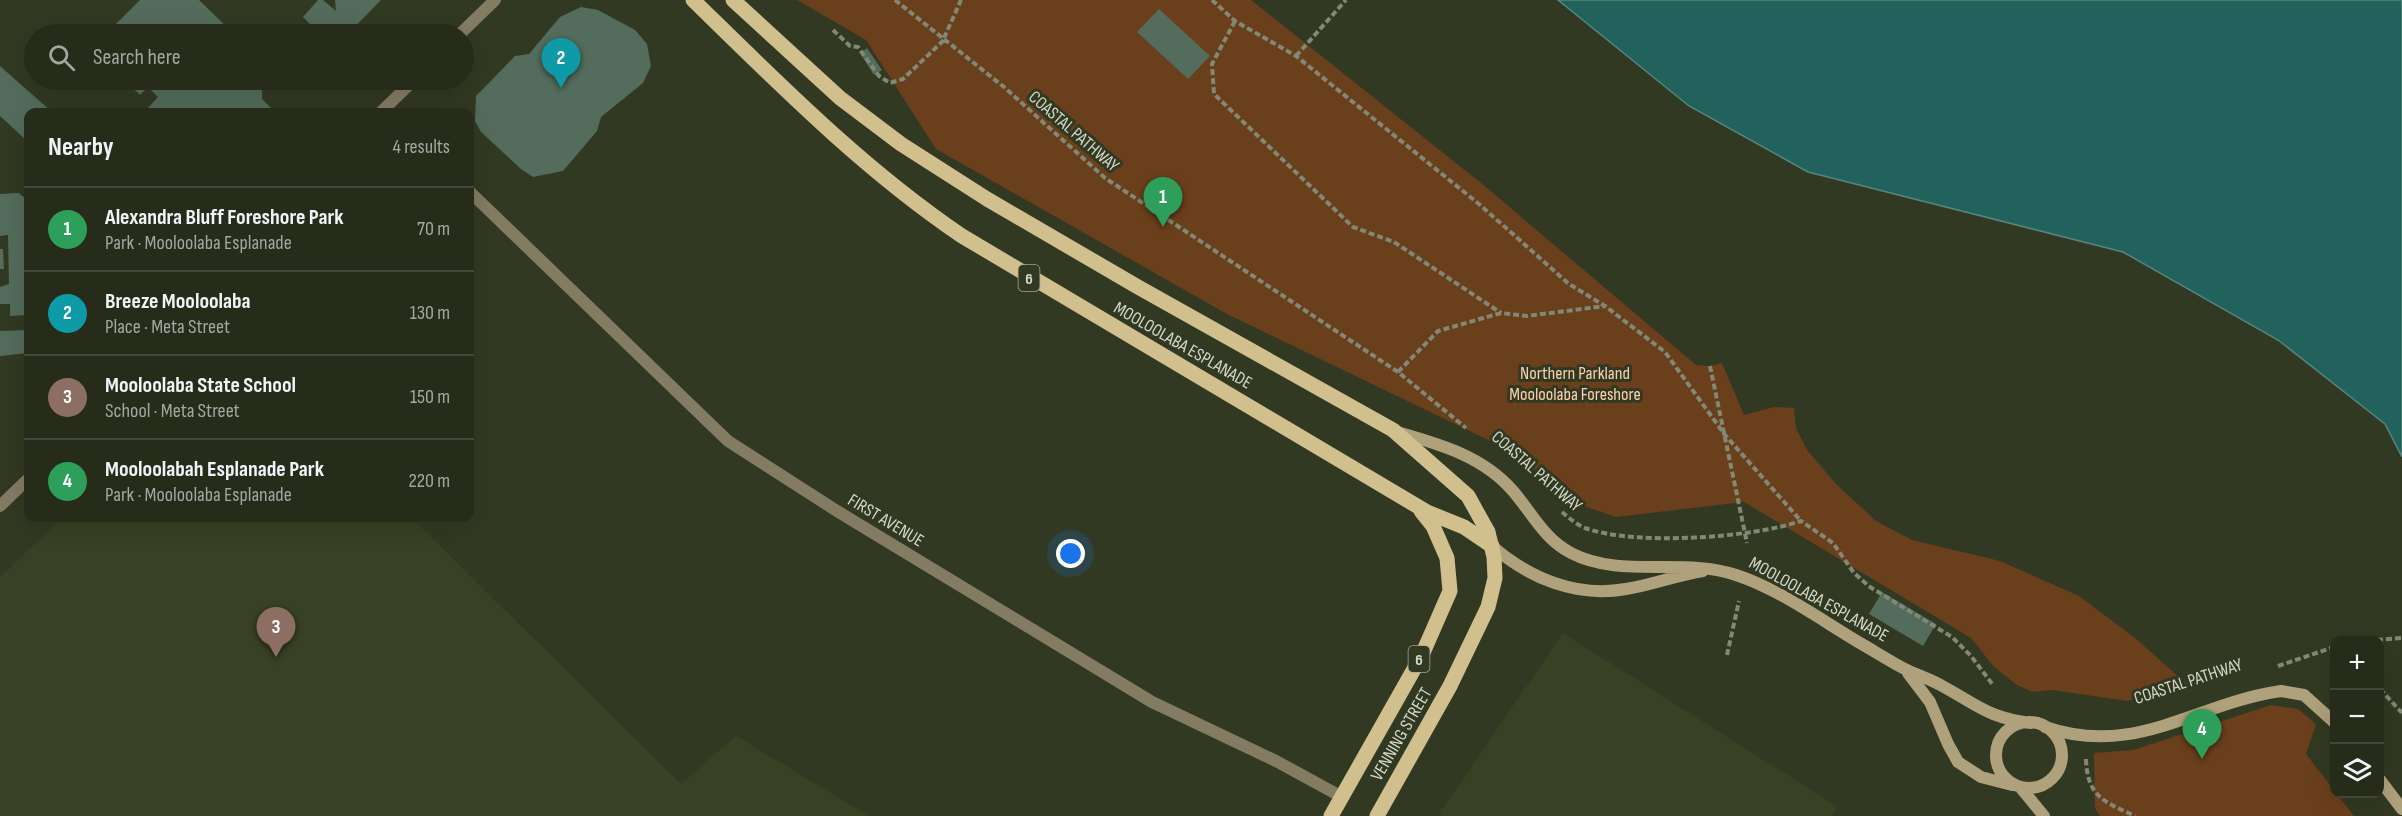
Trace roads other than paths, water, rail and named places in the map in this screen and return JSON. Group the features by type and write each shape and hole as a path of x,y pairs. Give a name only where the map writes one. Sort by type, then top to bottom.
{"main road":[{"name":"MOOLOOLABA ESPLANADE","path":"693,0 848,147 926,212 994,257 1427,512 1464,527 1512,563 1546,580 1589,591 1628,589 1713,570"},
{"name":"MOOLOOLABA ESPLANADE","path":"733,0 840,98 901,144 987,199 1128,281 1393,430 1448,448 1484,466 1512,490 1554,542 1581,558 1606,564 1676,566 1737,575 1763,587 1903,668 1944,687 1988,714 2031,723"},
{"name":"VENNING STREET","path":"1377,816 1450,686 1488,607 1495,578 1492,546 1481,517 1468,496 1393,430"},
{"name":"VENNING STREET","path":"1331,816 1422,655 1450,591 1449,569 1438,536 1423,513 1408,499"},
{"name":"MOOLOOLABA ESPLANADE","path":"1903,668 1930,702 1958,762 1981,777 2019,787"},
{"path":"2043,816 2019,787 2010,782 1999,770 1997,747 2010,728 2031,723 2085,736 2137,734 2281,691 2304,695 2330,718"},
{"path":"2019,787 2042,786 2056,776 2060,768 2060,743 2052,730 2045,727"},
{"path":"2384,786 2402,809"}],"street":[{"path":"470,24 495,0"},
{"path":"388,108 405,90"},
{"name":"FIRST AVENUE","path":"474,196 729,441 837,511 1152,702 1276,761 1342,797"},
{"path":"0,506 24,483"}],"water":[{"path":"1558,0 2402,0 2402,457 2385,424 2278,340 2123,252 1808,172 1689,106"}],"place":[{"name":"Breeze Mooloolaba","path":"561,88"},
{"name":"Alexandra Bluff Foreshore Park","path":"1163,227"},
{"name":"Mooloolaba State School","path":"276,657"},
{"name":"Mooloolabah Esplanade Park","path":"2202,759"}],"park label":[{"name":"Northern Parkland Mooloolaba Foreshore","path":"1575,383"}]}
